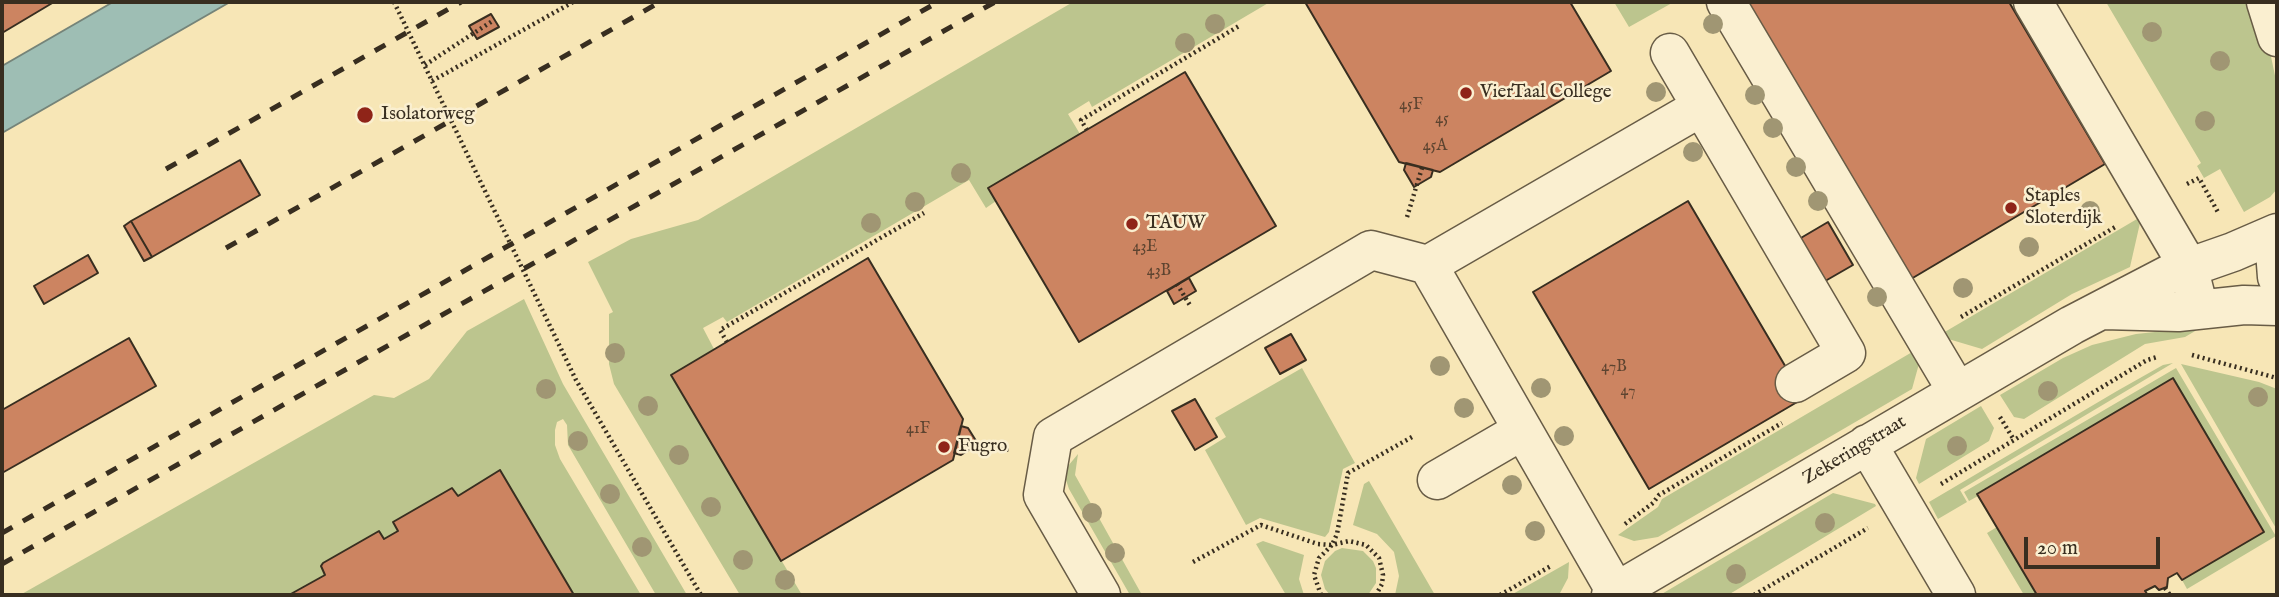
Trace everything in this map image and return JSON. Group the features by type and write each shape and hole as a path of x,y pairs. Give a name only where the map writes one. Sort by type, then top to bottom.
{"street":[{"path":"1726,2 1957,391"},
{"path":"2033,2 2188,266 2199,309"},
{"path":"2266,2 2277,37"},
{"path":"1670,53 1846,353 1795,383"},
{"path":"1101,595 1043,495 1053,437 1371,250 1428,265 1701,107"},
{"name":"Zekeringstraat","path":"1613,594 1957,391 2102,310 2188,266 2233,252 2277,233"},
{"path":"2277,240 2274,251 2277,277"},
{"path":"1428,265 1613,594"},
{"path":"2102,310 2178,312 2244,305 2277,306"},
{"path":"1437,480 1523,430"},
{"path":"1867,444 1956,595"}],"path":[{"path":"394,2 576,380 701,595"},
{"path":"432,81 573,2"},
{"path":"425,65 494,20"},
{"path":"1087,130 1081,120 1239,26"},
{"path":"727,342 720,330 924,213"},
{"path":"1754,595 1763,593 2147,360 2165,354"},
{"path":"2186,354 2277,378"},
{"path":"1321,595 1315,584 1315,566 1332,545 1337,534 1348,473 1412,437"},
{"path":"958,440 1048,459"},
{"path":"1194,562 1261,525 1318,544 1332,545 1349,541 1366,545 1379,558 1383,575 1376,595"},
{"path":"2165,588 2170,595"}],"green space":[{"path":"1073,2 1270,2 1092,107 1089,101 1068,114 1080,134 988,188 996,201 986,208 969,180 727,322 723,317 703,328 714,349 671,375 802,595 740,595 614,384 609,364 609,314 613,312 588,262 631,239 698,220"},
{"path":"1614,2 1671,2 1672,3 1629,27"},
{"path":"2106,2 2253,2 2270,52 2277,85 2277,189 2270,197 2244,212 2220,169 2204,178 2197,166 2201,163"},
{"path":"2137,219 2140,223 2130,267 2072,294 1982,349 1945,338 1943,333"},
{"path":"524,299 563,384 687,595 656,595 568,445 567,425 563,419 557,422 555,430 555,445 560,459 641,595 574,595 500,471 458,496 452,488 394,522 398,531 384,539 379,531 324,563 321,566 325,575 289,595 20,595 374,395 394,398 429,379 467,331"},
{"path":"2202,327 2185,337 2145,344 2024,419 2014,417 2000,395 2063,358 2092,345 2136,334"},
{"path":"1919,348 1922,353 1912,389 1658,537 1634,541 1618,535 1658,507 1662,499"},
{"path":"2173,363 1960,490 1967,502 1938,519 1929,502 2117,391 2163,365"},
{"path":"2181,364 2259,382 2277,389 2277,530"},
{"path":"1302,368 1355,463 1343,469 1329,532 1325,537 1260,518 1246,525 1205,450 1226,437 1215,418"},
{"path":"2176,368 2276,536 2187,589 2182,580 2264,532 2173,378 1978,493 1978,496 1969,501 1964,492"},
{"path":"1981,406 1994,428 1989,441 1919,484 1916,478 1926,439"},
{"path":"1078,454 1075,475 1142,595 1130,595 1069,489 1065,477 1068,466"},
{"path":"1369,481 1435,595 1395,595 1399,576 1394,552 1377,534 1353,525 1364,484"},
{"path":"1833,493 1876,506 1728,595 1660,595"},
{"path":"1997,527 2037,595 2024,595 1987,533"},
{"path":"1263,541 1304,555 1299,579 1304,595 1286,595 1256,544"},
{"path":"1342,548 1363,551 1373,561 1376,583 1368,595 1330,595 1325,589 1321,575 1325,561"},
{"path":"1569,562 1568,578 1559,595 1511,595"}],"water":[{"path":"113,2 230,2 2,133 2,66"}],"building":[{"path":"2,2 54,2 2,33"},
{"name":"VierTaal College","path":"1305,2 1570,2 1611,71 1440,172 1399,162"},
{"path":"1747,2 2009,2 2105,164 1911,279"},
{"path":"491,14 499,27 477,39 469,26"},
{"path":"1185,72 1276,226 1079,342 988,188"},
{"path":"240,160 260,195 152,257 131,221"},
{"path":"1406,163 1433,170 1431,177 1414,187 1404,170"},
{"path":"1688,201 1804,398 1649,489 1533,292"},
{"path":"131,221 152,257 144,261 124,226"},
{"path":"1828,222 1853,265 1820,284 1794,242"},
{"path":"88,255 98,273 44,304 34,286"},
{"path":"868,258 963,419 953,460 781,561 671,375"},
{"path":"1189,278 1196,291 1174,304 1167,291"},
{"path":"1291,334 1306,360 1280,374 1265,348"},
{"path":"129,338 156,386 2,473 2,410"},
{"path":"2173,378 2264,532 2182,580 2177,573 2168,578 2167,587 2159,590 2155,586 2145,591 2148,595 2037,595 1977,494"},
{"path":"1195,399 1217,437 1195,450 1172,411"},
{"path":"961,426 968,428 978,444 961,455 954,453"},
{"path":"500,470 574,595 289,595 325,575 321,566 323,563 379,531 384,539 398,531 393,522 452,488 458,496"}],"railway":[{"path":"166,169 461,2"},
{"path":"226,248 660,2"},
{"path":"2,533 938,2"},
{"path":"2,564 995,2"}],"place":[{"name":"VierTaal College","path":"1466,93"},
{"name":"Isolatorweg","path":"365,115"},
{"name":"Staples Sloterdijk","path":"2011,208"},
{"name":"TAUW","path":"1132,224"},
{"name":"Fugro","path":"944,447"}]}
